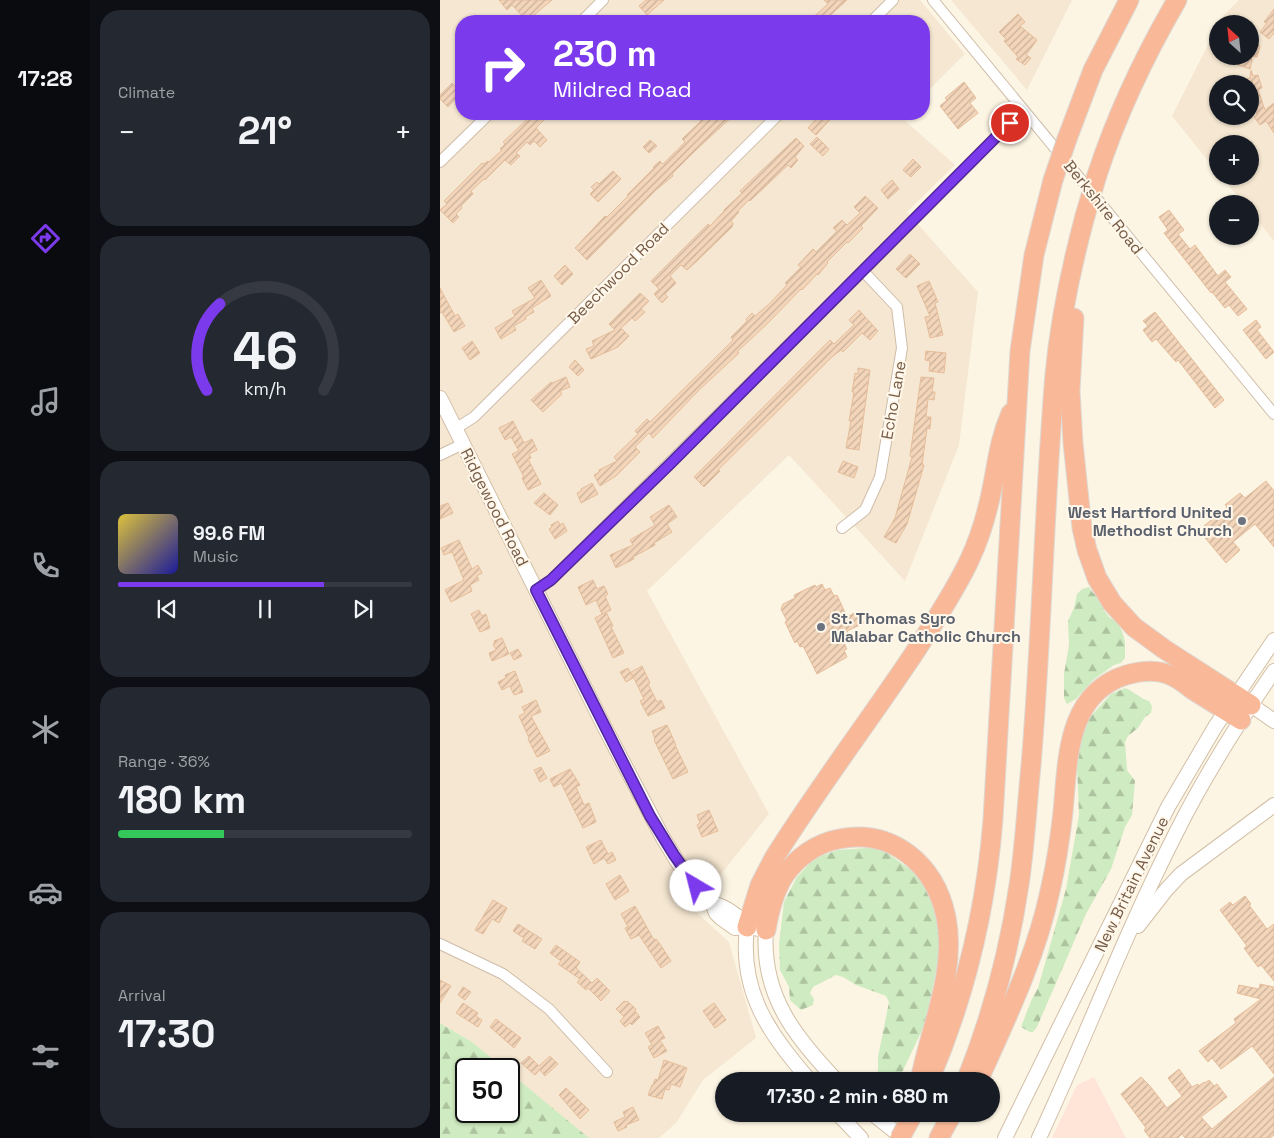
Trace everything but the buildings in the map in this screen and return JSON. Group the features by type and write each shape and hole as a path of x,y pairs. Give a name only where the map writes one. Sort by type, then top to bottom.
{"highway":[{"path":"933,1072 963,990 977,933 987,878 995,780 1021,343 1029,287 1041,226 1066,139 1093,70 1129,0"},
{"path":"969,1072 1003,964 1022,864 1038,677 1055,374 1064,309 1079,237 1097,175 1134,82 1177,0"},
{"path":"1079,237 1080,273 1072,331 1070,390 1078,493 1085,542 1090,558 1104,591 1128,621 1238,708"},
{"path":"747,927 760,885 774,858 899,676 942,610 962,575 976,546 984,521 992,489 999,446 1017,400"},
{"path":"982,1072 1020,984 1040,928 1050,892 1058,849 1071,742 1077,723 1087,703 1098,691 1112,681 1134,673 1151,671 1164,673 1238,708"},
{"path":"766,930 773,903 784,876 801,857 822,844 847,837 878,839 902,850 921,866 932,879 939,893 946,917 948,941 943,986 922,1072"},
{"path":"901,1138 909,1122"}],"main road":[{"name":"Ridgewood Road","path":"440,398 658,830 685,872 712,903 718,916 738,928 747,927 766,930"},
{"name":"New Britain Avenue","path":"1039,1138 1122,947 1186,813 1205,779 1238,708 1274,640"},
{"name":"New Britain Avenue","path":"1005,1138 1168,807 1197,756 1238,708 1274,671"},
{"path":"1238,708 1274,721"},
{"path":"1122,947 1162,895 1182,874 1274,805"},
{"path":"747,927 747,963 757,1003 772,1034 803,1072"},
{"path":"766,930 767,959 779,1006 799,1039 829,1072"},
{"path":"846,1122 861,1138"},
{"path":"882,1122 901,1138"},
{"path":"1001,1138 1012,1124"}],"street":[{"path":"588,15 603,0"},
{"path":"878,15 893,0"},
{"name":"Berkshire Road","path":"933,0 1274,414"},
{"path":"536,590 558,573 1023,110"},
{"path":"440,162 483,120"},
{"name":"Beechwood Road","path":"455,429 474,417 773,120"},
{"name":"Echo Lane","path":"842,528 865,510 880,477 902,348 897,307 863,271"},
{"path":"440,455 463,444"},
{"path":"440,944 503,974 549,1009 607,1072"}],"shaded area":[{"path":"440,0 920,0 965,54 930,89 930,15 455,15 455,120 904,120 955,165 907,212 978,292 959,445 905,581 789,455 647,591 769,814 693,909 729,942 756,1038 703,1080 676,1123 659,1138 589,1138 520,1081 520,1058 492,1058 472,1042 440,1023"},
{"path":"951,0 1072,0 1027,90"},
{"path":"1239,0 1274,0 1274,241 1259,222 1259,195 1237,195 1228,185 1259,185 1259,135 1209,135 1209,162 1172,116 1209,43 1209,65 1259,65 1259,15 1224,15"},
{"path":"1094,1077 1126,1138 1052,1138 1077,1085"}],"green space":[{"path":"1089,587 1093,593 1099,596 1103,609 1109,617 1117,622 1122,631 1125,641 1125,658 1121,663 1114,665 1093,680 1076,699 1067,704 1064,698 1064,674 1069,645 1068,621 1074,608 1077,594 1082,589"},
{"path":"1125,688 1149,701 1152,706 1151,713 1145,717 1125,742 1127,770 1135,781 1132,815 1125,827 1111,869 1086,914 1037,1027 1033,1032 1030,1032 1021,1027 1038,988 1066,889 1079,815 1077,766 1084,724 1111,694"},
{"path":"880,848 923,880 938,917 939,958 925,1024 902,1072 877,1072 878,1057 889,1002 886,996 836,975 813,987 810,993 814,999 813,1005 801,1010 790,1000 789,987 780,970 779,944 784,902 797,877 811,862 838,850"},
{"path":"440,1023 472,1042 492,1058 455,1058 455,1123 520,1123 520,1081 589,1138 440,1138"}],"place":[{"name":"West Hartford United Methodist Church","path":"1242,521"},
{"name":"St. Thomas Syro Malabar Catholic Church","path":"821,627"}],"route":[{"path":"696,886 685,872 650,816 536,590 551,580 670,464 1010,123"}]}
